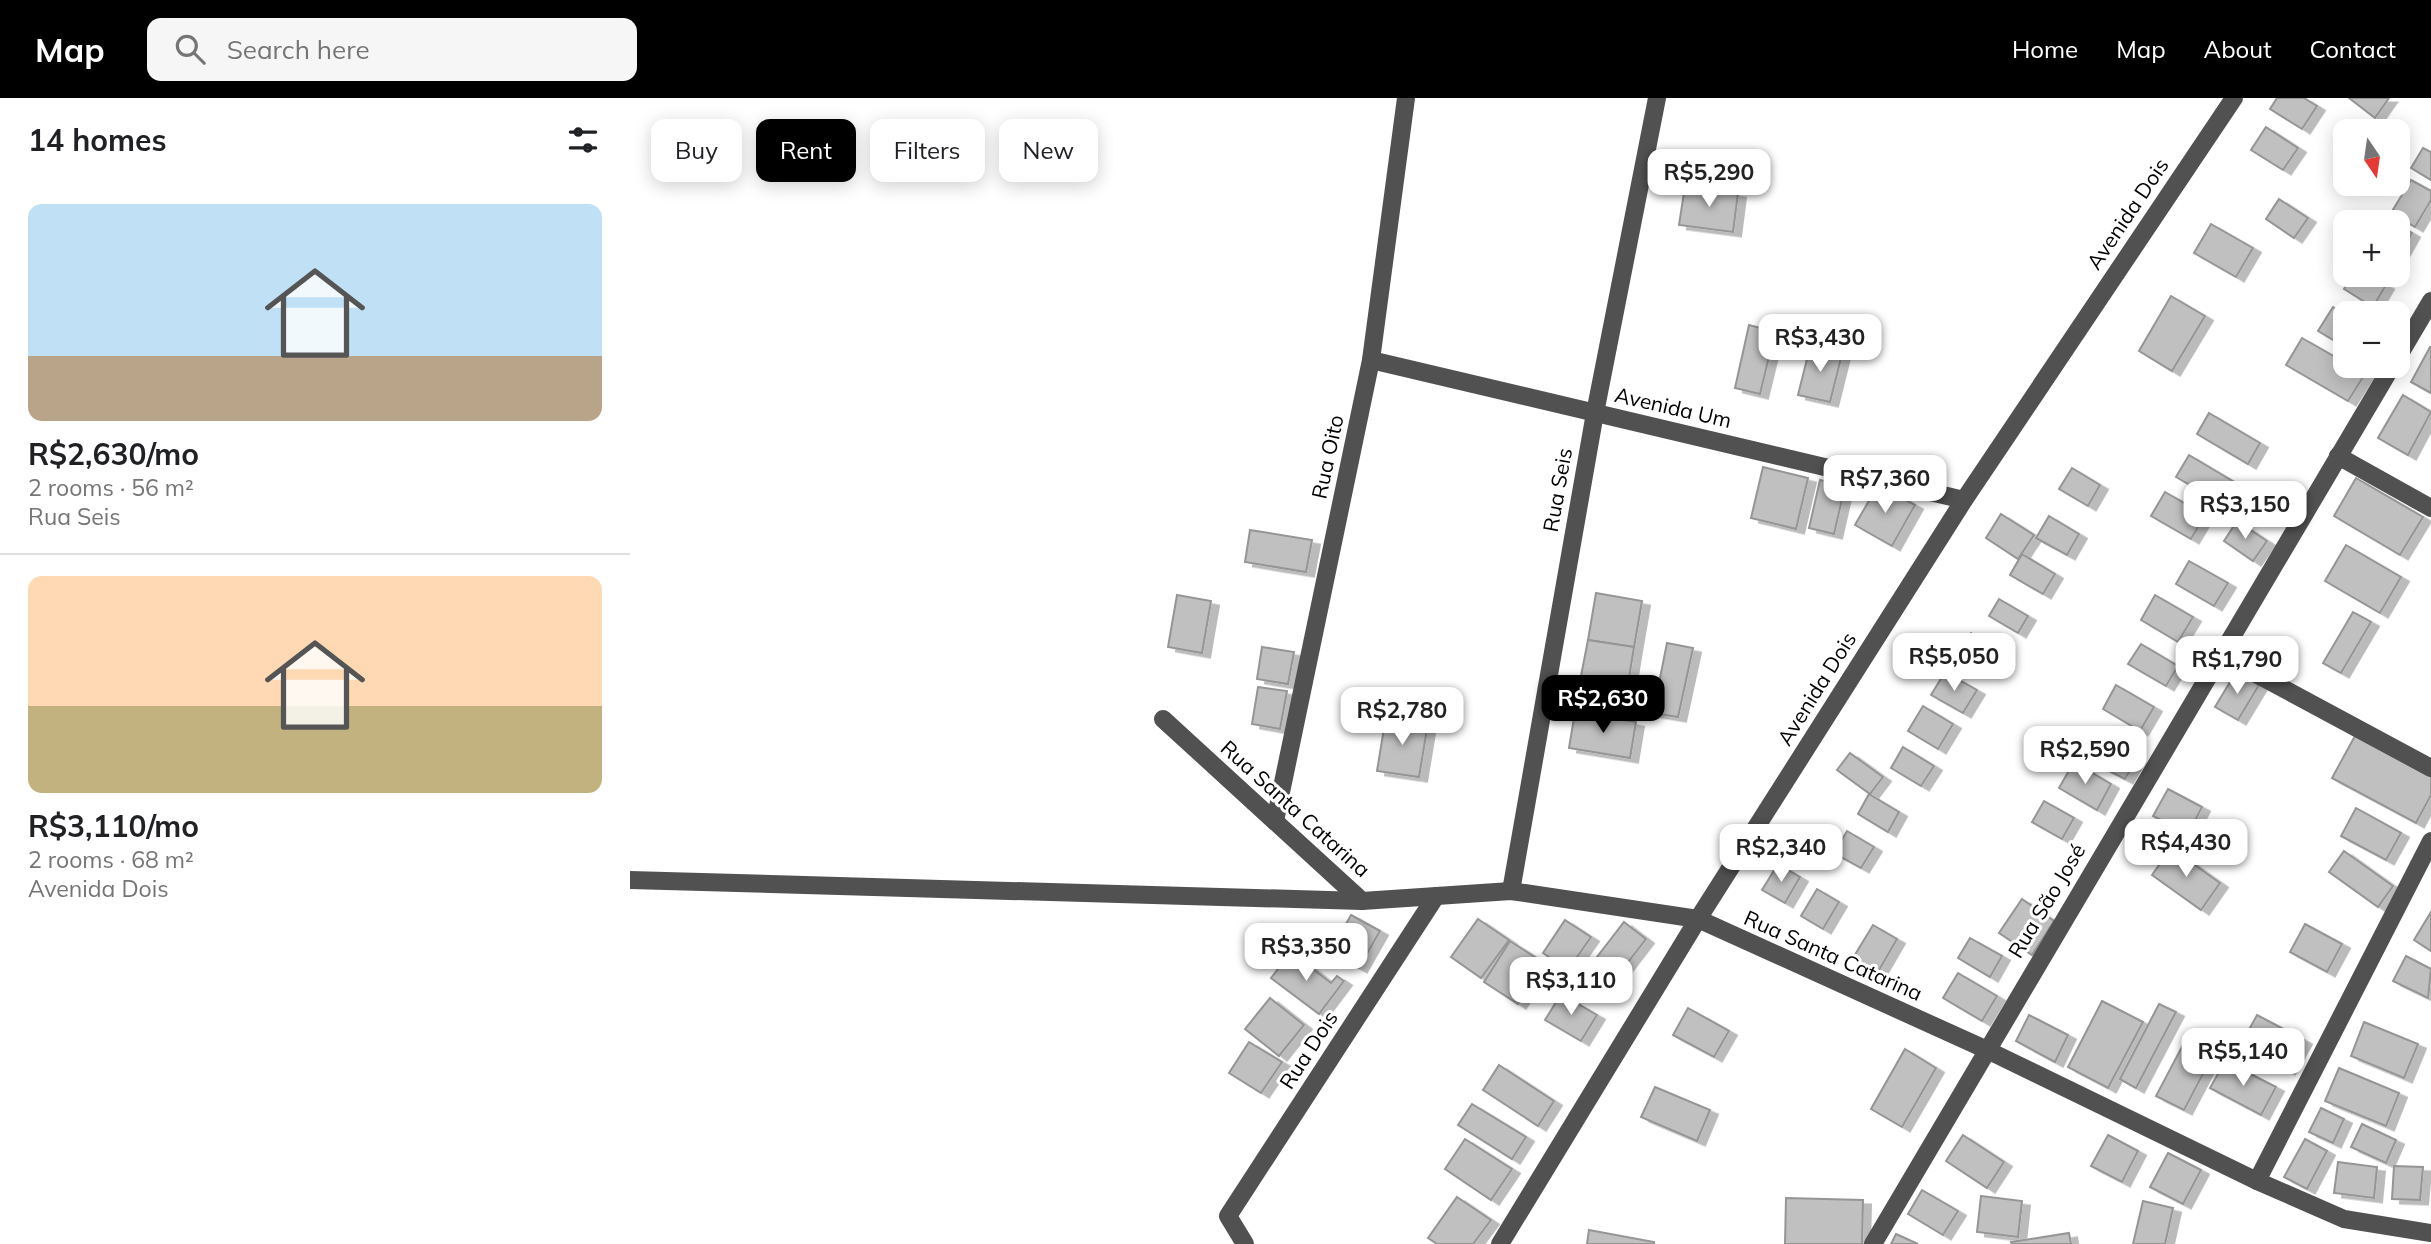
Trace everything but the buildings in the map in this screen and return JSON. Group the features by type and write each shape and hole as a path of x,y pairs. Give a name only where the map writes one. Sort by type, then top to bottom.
{"street":[{"name":"Rua Oito","path":"1275,821 1371,360 1406,98"},
{"name":"Rua Seis","path":"1511,891 1595,413 1657,98"},
{"name":"Avenida Dois","path":"1500,1244 1698,919 1964,500 2234,98"},
{"path":"2410,337 2431,301"},
{"name":"Avenida Um","path":"1371,360 1964,500"},
{"name":"Rua São José","path":"1873,1244 1985,1049 2385,378"},
{"path":"2338,456 2431,508"},
{"path":"2219,654 2431,768"},
{"name":"Rua Santa Catarina","path":"1163,719 1362,901 1511,891 1698,919 1985,1049 2257,1181 2344,1219 2431,1233"},
{"path":"2257,1181 2431,841"},
{"path":"630,880 1362,901"},
{"name":"Rua Dois","path":"1240,1237 1228,1216 1436,896"}]}
